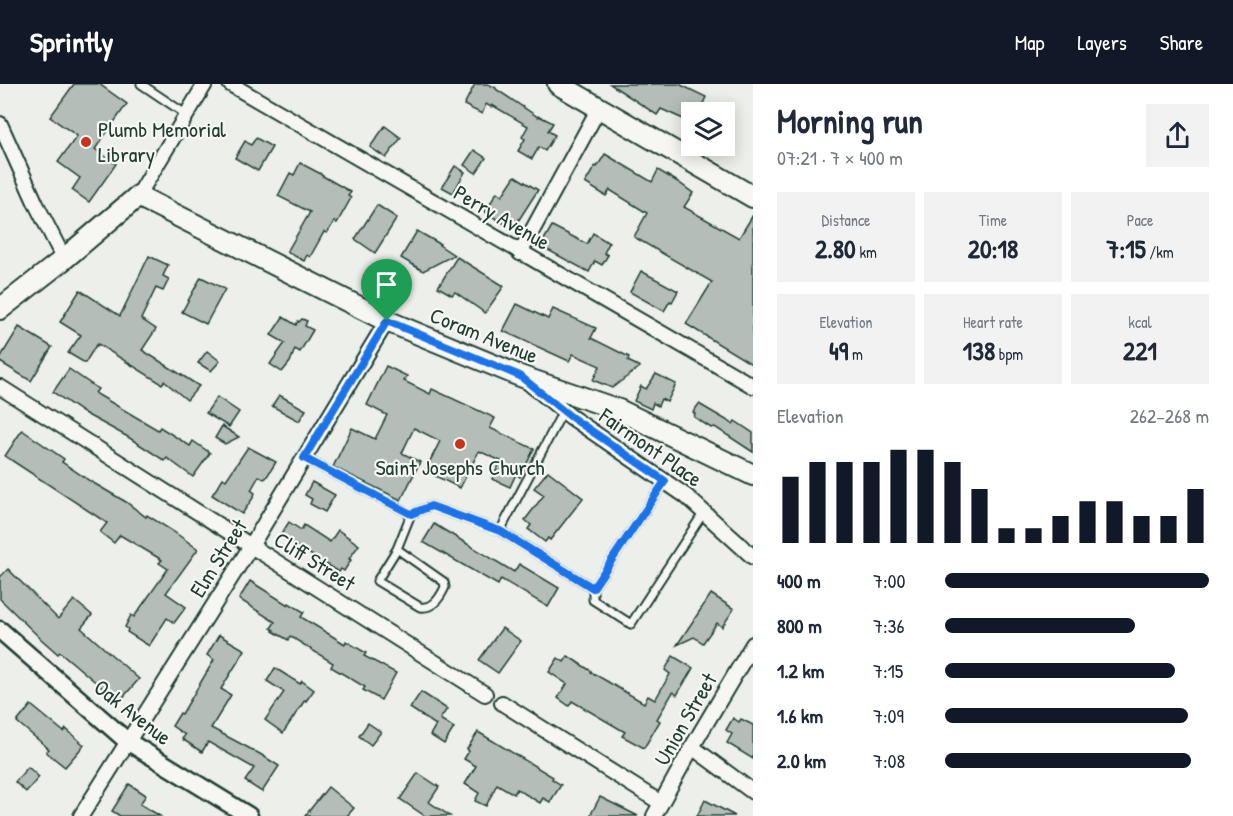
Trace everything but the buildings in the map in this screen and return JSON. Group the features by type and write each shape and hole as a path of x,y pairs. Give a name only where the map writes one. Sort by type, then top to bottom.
{"main road":[{"path":"558,84 753,196"},
{"path":"0,309 64,259 138,196"},
{"name":"Coram Avenue","path":"138,196 387,321 520,376 619,410 753,475"}],"street":[{"path":"138,196 206,84"},
{"name":"Perry Avenue","path":"230,84 753,386"},
{"path":"520,253 599,108"},
{"path":"0,124 64,259"},
{"name":"Elm Street","path":"81,816 251,546 387,321"},
{"name":"Fairmont Place","path":"520,376 563,411 686,495 753,557"},
{"name":"Cliff Street","path":"0,387 485,693"},
{"name":"Oak Avenue","path":"0,630 128,741 249,816"},
{"name":"Union Street","path":"654,816 753,644"},
{"path":"502,703 661,803"},
{"path":"692,747 753,792"}],"lane":[{"path":"141,84 187,115"},
{"path":"500,531 563,411"},
{"path":"304,458 411,514"},
{"path":"665,481 593,588 593,600 631,624 704,512"},
{"path":"397,549 444,582 445,587 437,601 426,608 420,607 377,581 397,549 411,514 431,506 500,531 593,588"}],"place":[{"name":"Plumb Memorial Library","path":"86,142"},
{"name":"Saint Josephs Church","path":"460,444"}],"route":[{"path":"387,321 520,376 571,417 665,481 593,588 500,531 431,506 411,514 304,458 387,321"}]}
